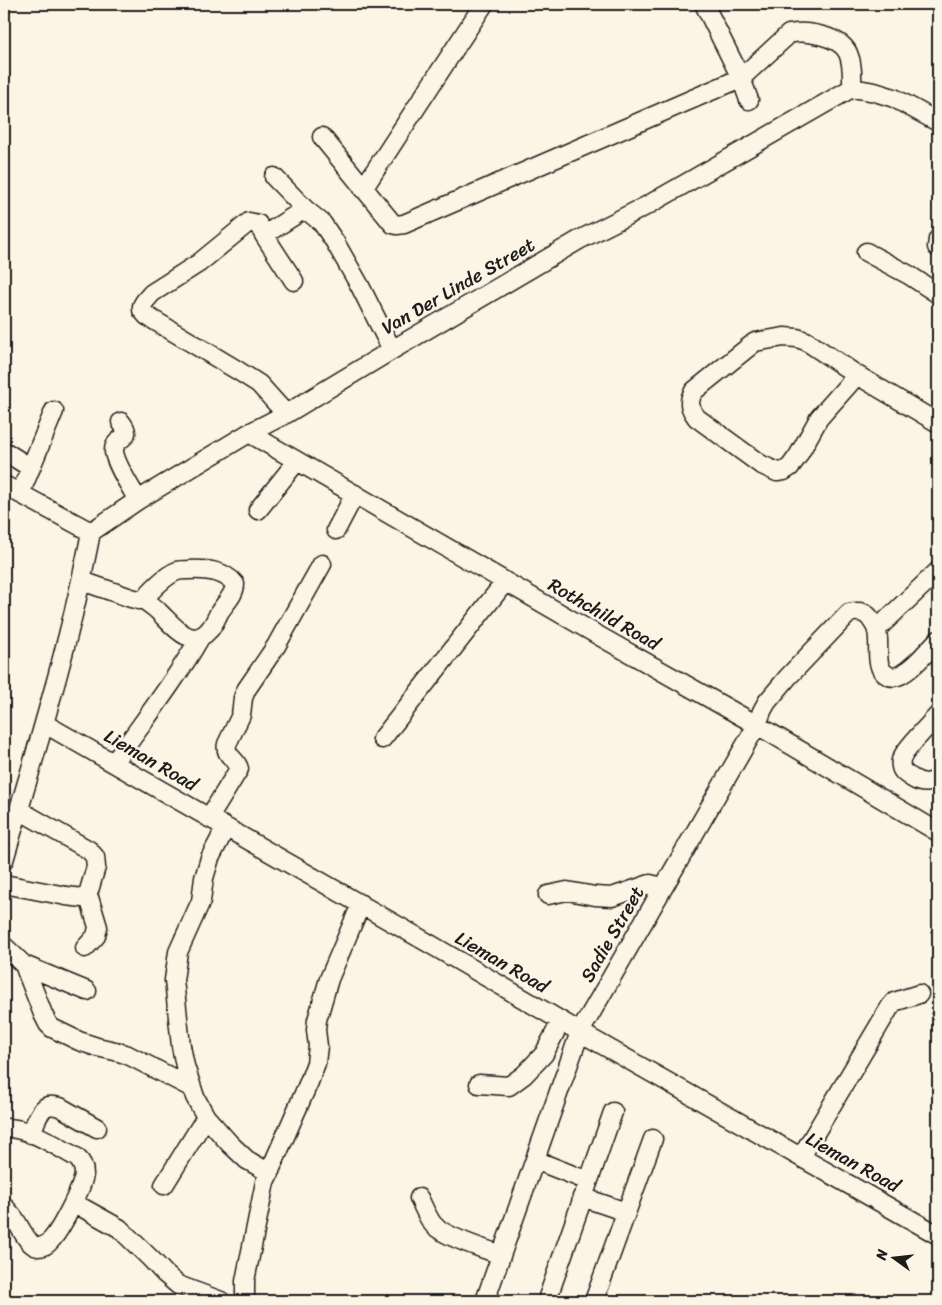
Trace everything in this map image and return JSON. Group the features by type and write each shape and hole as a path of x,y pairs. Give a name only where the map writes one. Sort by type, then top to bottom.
{"street":[{"path":"363,189 484,4"},
{"path":"704,4 742,78 749,100"},
{"path":"322,137 393,224 404,224 742,78 789,34 796,32 808,32 830,39 842,46 848,52 852,66 852,88 894,98 938,122"},
{"name":"Van Der Linde Street","path":"91,532 138,500 249,433 286,414 579,240 648,204 852,88"},
{"path":"274,177 304,209 322,223 335,242 360,286 392,350"},
{"path":"264,235 304,209"},
{"path":"286,414 259,384 147,316 142,310 142,306 152,293 199,263 249,222 258,224 294,281"},
{"path":"938,239 938,247"},
{"path":"866,252 909,275 938,294"},
{"path":"857,375 819,418 798,456 790,467 784,471 777,472 760,464 697,418 691,409 691,396 694,392 755,342 784,337 806,341 857,375 938,422"},
{"path":"20,494 54,411"},
{"path":"121,422 127,432 115,445 114,452 138,500"},
{"name":"Rothchild Road","path":"249,433 505,582 757,725 938,832"},
{"path":"4,452 31,468"},
{"path":"258,510 297,460"},
{"path":"4,485 91,532 82,581 45,724 5,852"},
{"path":"336,530 355,494"},
{"path":"270,1173 247,1160 230,1144 206,1117 195,1097 180,1046 174,980 178,952 201,901 216,822 239,769 239,765 227,753 226,744 241,715 246,690 276,646 322,564"},
{"path":"82,581 131,598 144,600 158,611 174,628 192,638 201,636 210,630 221,608 232,595 235,584 229,578 214,570 195,569 177,571 166,578 144,600"},
{"path":"938,570 877,629 879,666 884,673 892,677 897,676 908,670 938,640"},
{"path":"382,739 505,582"},
{"name":"Sadie Street","path":"485,1301 580,1032 757,725 767,702 849,613 858,611 865,613 877,629"},
{"path":"114,764 163,696 201,636"},
{"path":"938,715 905,752 900,766 903,772 923,783 938,780"},
{"name":"Lieman Road","path":"45,724 361,904 560,1021 938,1235"},
{"path":"19,810 89,850 95,857 96,867 88,894 98,927 96,936 85,948"},
{"path":"4,884 76,898 83,898 88,894"},
{"path":"548,895 567,891 612,897 650,884 663,887"},
{"path":"245,1301 244,1281 265,1182 316,1063 318,1046 317,1020 329,980 361,904"},
{"path":"4,946 24,965 87,991"},
{"path":"24,965 43,1014 52,1028 79,1041 128,1055 192,1088"},
{"path":"801,1157 890,1007 894,1002 919,994"},
{"path":"479,1084 509,1086 524,1075 544,1054 560,1021"},
{"path":"31,1134 43,1109 47,1106 60,1107 97,1128"},
{"path":"548,1296 613,1112"},
{"path":"164,1184 206,1117"},
{"path":"4,1128 31,1134 76,1157 84,1168 84,1175 74,1203 51,1240 41,1247 36,1247 30,1243 4,1206"},
{"path":"594,1301 653,1139"},
{"path":"535,1160 626,1212"},
{"path":"419,1198 431,1223 437,1228 467,1243 501,1255"},
{"path":"74,1203 118,1228 178,1285 221,1301"}]}
